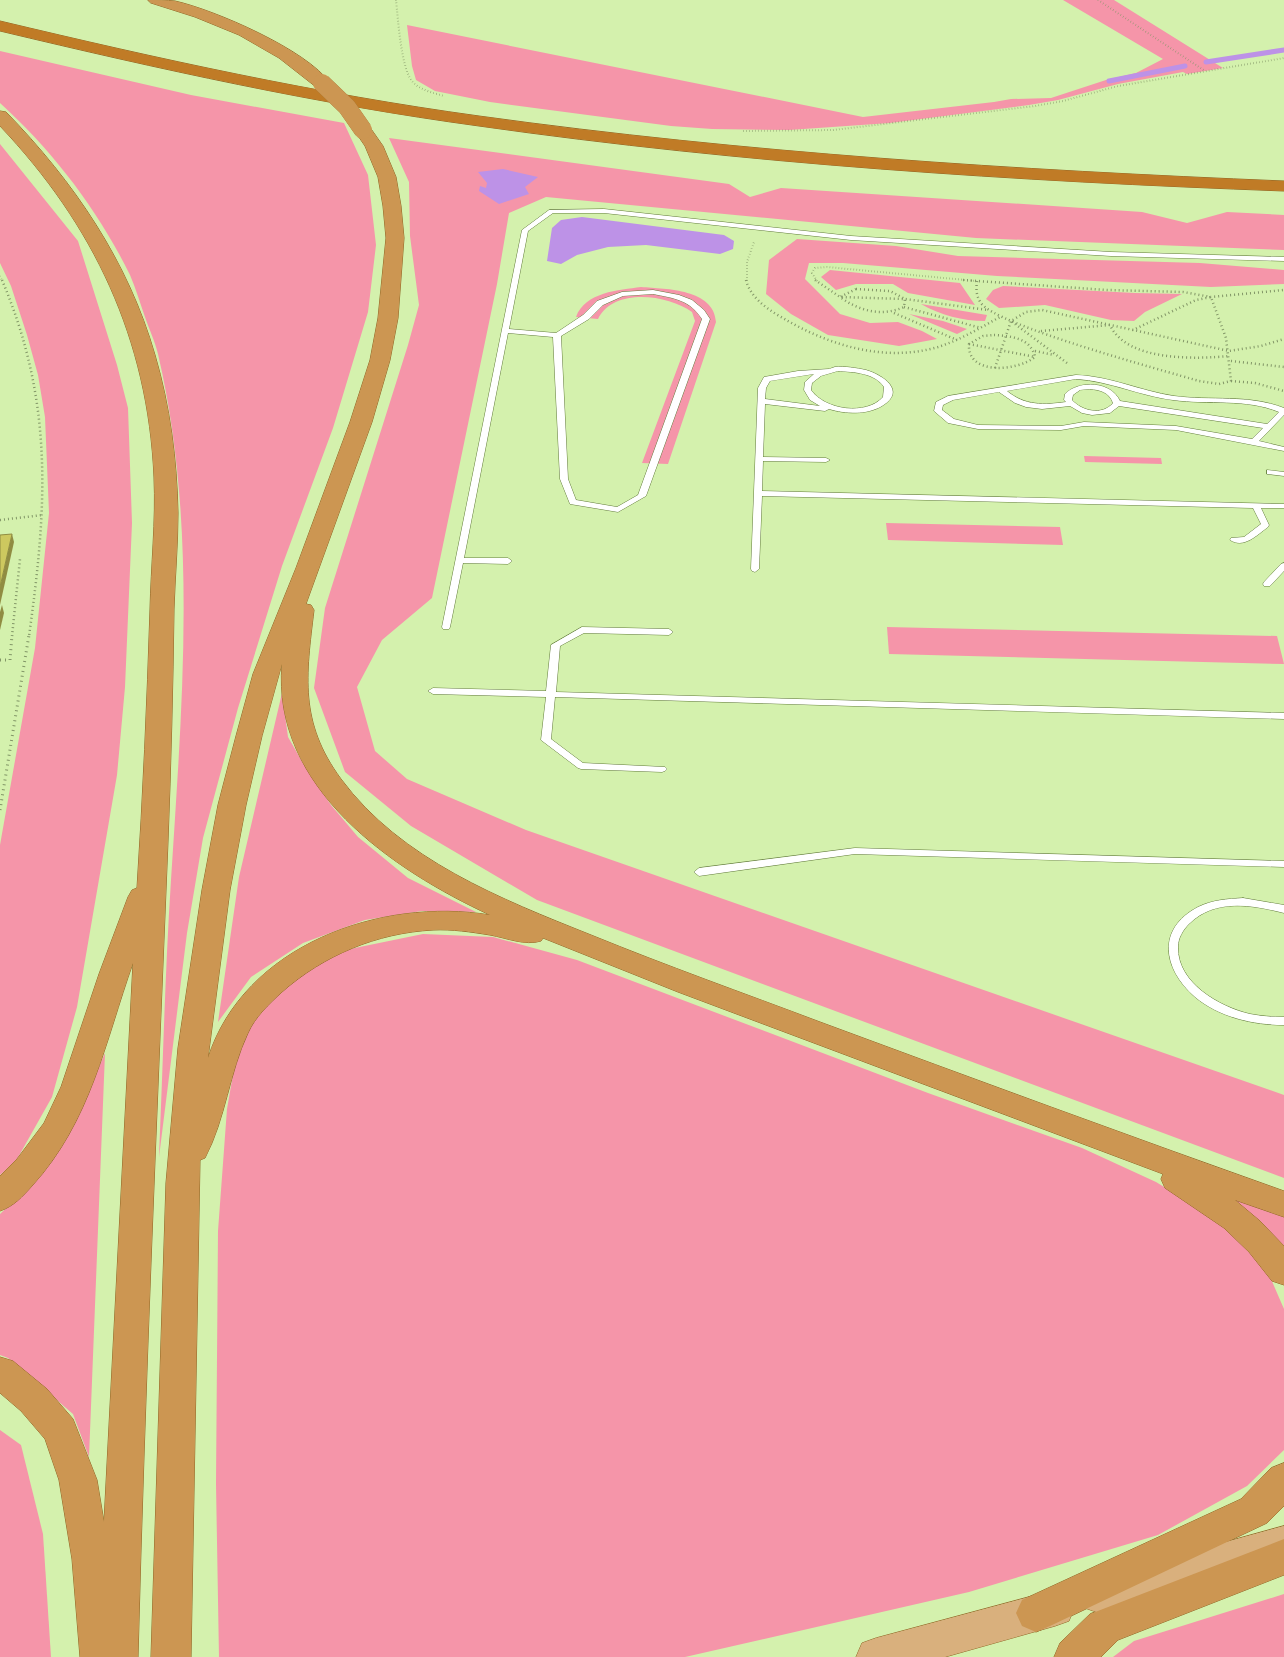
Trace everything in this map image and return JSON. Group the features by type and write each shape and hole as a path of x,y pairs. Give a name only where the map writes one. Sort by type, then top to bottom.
{"highway":[{"path":"156,0 183,8 240,30 273,47 296,62 322,83 347,107 374,146 387,177 395,238 388,318 380,360 361,422 308,568 266,674 232,805 216,890 193,1048 182,1183 171,1657"},
{"path":"0,26 141,60 231,79 381,106 614,139 869,165 1088,178 1284,186"},
{"path":"0,42 122,71 358,118 624,154 759,169 886,180 1098,194 1284,200"},
{"path":"0,116 58,180 103,248 124,294 142,343 155,396 163,445 166,503 152,870 134,1196 118,1657"},
{"path":"308,568 294,688 299,721 311,751 346,803 381,837 418,865 475,897 605,953 1103,1139 1284,1204"},
{"path":"0,1198 28,1168 56,1130 77,1087 114,974 152,870"},
{"path":"182,1183 213,1097 222,1058 237,1022 257,998 282,974 310,955 383,926 424,920 478,923 605,953"},
{"path":"1103,1139 1220,1204 1252,1233 1284,1271"},
{"path":"0,1372 34,1400 60,1430 78,1480 91,1560 100,1657"},
{"path":"1036,1613 1254,1511 1284,1480"},
{"path":"1074,1657 1104,1627 1284,1557"}],"main road":[{"path":"876,1657 1284,1544"}],"lane":[{"path":"446,627 525,230 551,211 604,211 851,238 1111,254 1284,259"},
{"path":"505,331 558,335 586,317 600,303 622,294 653,292 684,298 699,306 706,318 642,496 618,510 573,502 564,479 558,335"},
{"path":"762,401 838,410 852,411 876,406 884,401 888,395 888,388 884,381 864,372 838,369 816,376 809,381 807,388 809,395 815,402 838,410"},
{"path":"755,569 762,388 767,379 798,373 826,372"},
{"path":"1254,442 1284,411 1261,403 1247,401 1173,398 1121,383 1089,377 1063,379 951,398 939,404 938,412 951,421 978,427 1061,428 1084,424 1176,428 1284,449"},
{"path":"1063,379 1072,391"},
{"path":"1106,391 1121,383"},
{"path":"1070,404 1067,397 1072,391 1085,387 1106,391 1115,396 1117,403"},
{"path":"1001,390 1013,400 1026,405 1070,404 1081,410 1096,412 1110,410 1117,403"},
{"path":"1117,403 1268,427"},
{"path":"1096,412 1102,425"},
{"path":"760,459 826,460"},
{"path":"1270,472 1284,474"},
{"path":"758,493 1284,506"},
{"path":"1234,540 1246,540 1265,525 1256,506"},
{"path":"459,560 508,561"},
{"path":"1267,584 1284,566"},
{"path":"662,769 581,766 546,740 556,645 582,630 669,632"},
{"path":"433,691 1284,716"},
{"path":"699,872 855,851 1284,864"},
{"path":"1284,909 1261,902 1234,901 1209,906 1189,916 1177,932 1173,950 1179,970 1194,989 1216,1005 1244,1017 1278,1021 1284,1026"}],"path":[{"path":"396,0 406,67 410,81 430,92 450,98"},
{"path":"1098,0 1206,71"},
{"path":"737,131 833,130 1036,106 1118,86 1284,58"},
{"path":"761,228 749,253 747,283 754,297 774,314 824,339 858,350 892,353 918,351 957,340 1000,317"},
{"path":"957,340 894,313 852,306 814,280 812,273 815,268 827,267 894,275 977,281 1107,290 1183,292 1211,297"},
{"path":"0,276 23,336 33,376 40,418 43,515 29,649 0,810"},
{"path":"977,281 976,291 981,304 988,310 1000,317 1038,331 1107,354 1199,381 1219,384 1231,381 1255,382 1284,391"},
{"path":"840,297 856,289 890,291 906,299"},
{"path":"1133,330 1196,300 1284,290"},
{"path":"840,297 906,299 988,310"},
{"path":"1211,297 1224,326 1231,361 1231,381"},
{"path":"894,313 904,307 906,299"},
{"path":"904,307 981,328"},
{"path":"994,368 1011,321 1026,312 1042,310 1229,351 1261,346 1284,339"},
{"path":"1011,321 1057,356 1089,377"},
{"path":"1038,331 1110,325"},
{"path":"1110,325 1116,337 1130,346 1153,352 1182,357 1209,358 1230,356"},
{"path":"1035,357 1016,368 994,368 975,361 969,355 967,349 969,344 984,336 1006,336 1025,341 1035,352 1057,356"},
{"path":"969,344 1035,357"},
{"path":"1035,352 1035,357"},
{"path":"1231,361 1284,367"},
{"path":"0,520 43,515"},
{"path":"0,660 10,660 20,560"}],"shaded area":[{"path":"1063,0 1114,0 1223,68 1187,74 1183,72 1118,84 1058,100 1029,105 890,123 789,130 712,129 671,126 490,102 435,91 416,80 412,66 407,25 863,117 1011,99 1051,98 1106,80 1136,73 1163,59"},
{"path":"0,51 191,95 344,123 368,175 376,245 368,312 333,428 282,566 238,708 203,838 187,933 159,1157 167,949 179,748 184,616 183,550 178,484 170,419 157,349 130,275 104,227 73,183 38,141 0,103"},
{"path":"389,138 729,184 750,197 781,188 1142,212 1187,223 1227,212 1284,215 1284,250 976,238 546,197 509,213 497,284 432,598 382,640 357,687 375,751 407,779 526,830 1284,1095 1284,1178 537,900 411,826 345,772 314,688 325,608 419,305 410,236 409,182"},
{"path":"0,144 78,241 117,365 128,408 132,523 125,687 117,775 77,1007 52,1097 16,1161 0,1175 0,845 35,648 49,513 45,417 38,375 11,286 0,263"},
{"path":"503,169 538,177 525,187 529,194 499,204 479,191 480,186 486,188 487,183 478,172"},
{"path":"582,217 724,235 734,241 733,249 720,254 646,245 608,247 577,255 561,264 547,261 552,228 561,220"},
{"path":"797,239 896,246 958,256 1200,263 1284,270 1284,284 1211,287 997,276 843,263 809,263 805,279 840,314 870,323 898,322 937,339 899,346 828,335 791,314 766,294 769,260"},
{"path":"830,270 960,283 975,305 908,293 893,284 856,284 836,290 821,277"},
{"path":"1003,286 1182,294 1145,312 1134,321 1111,320 1045,305 999,308 986,299 993,290"},
{"path":"641,287 676,290 698,297 707,303 713,311 716,322 668,464 642,463 695,321 692,312 669,301 642,297 628,298 616,302 606,309 598,319 576,317 580,309 595,297 613,291"},
{"path":"921,304 987,315 985,321 960,319"},
{"path":"909,314 943,321 967,329 957,334"},
{"path":"1084,456 1161,458 1162,464 1085,462"},
{"path":"886,523 1060,527 1063,545 888,540"},
{"path":"887,627 1277,636 1284,664 889,654"},
{"path":"282,693 288,737 331,805 358,837 408,878 476,912 422,911 365,920 303,943 251,977 218,1022 239,877"},
{"path":"423,934 493,937 577,960 928,1093 1082,1148 1156,1182 1221,1222 1268,1272 1284,1309 1284,1450 1247,1486 1158,1535 969,1592 685,1657 219,1657 216,1484 218,1231 227,1109 237,1051 257,1012 293,976 345,950"},
{"path":"105,1053 89,1457 73,1414 8,1358 0,1355 0,1214 22,1193 85,1098"},
{"path":"1173,1177 1284,1204 1284,1271"},
{"path":"0,1430 21,1445 43,1534 51,1657 0,1657"},
{"path":"1284,1594 1284,1657 1113,1657 1134,1641"}],"building":[{"path":"12,534 0,587 0,535"}],"waterway":[{"path":"1206,62 1284,50"},
{"path":"1109,81 1185,66"}]}
